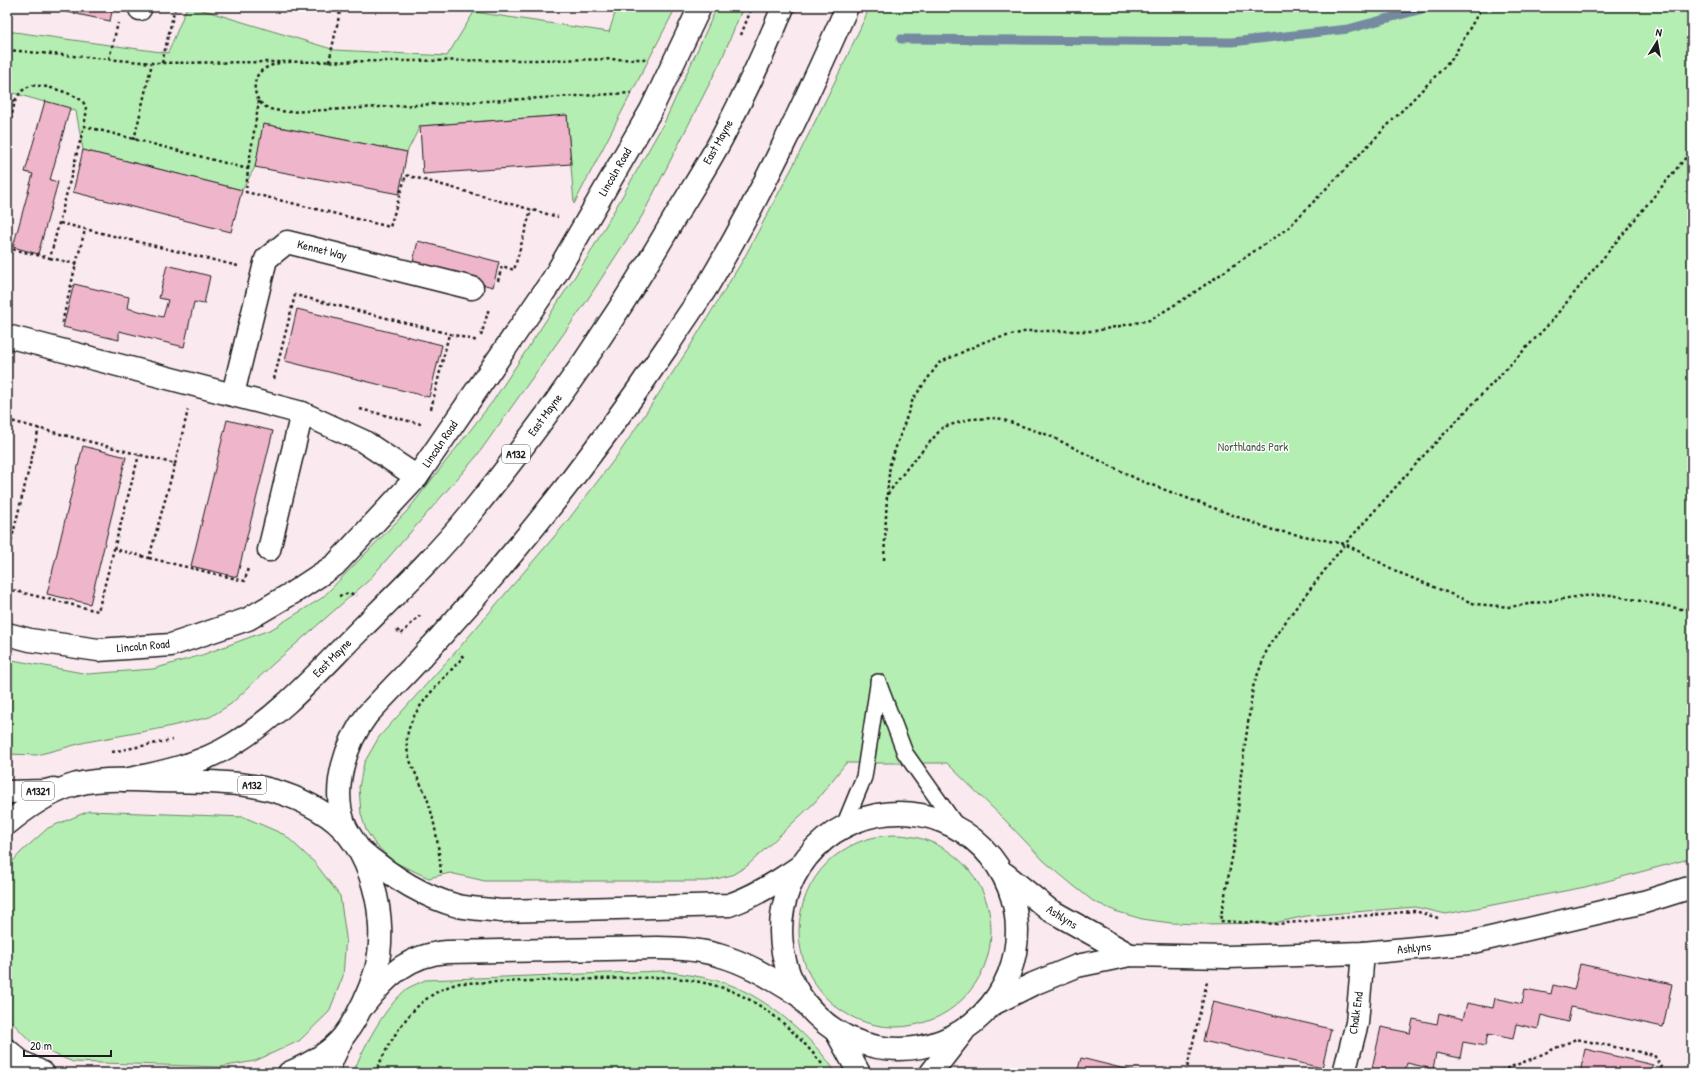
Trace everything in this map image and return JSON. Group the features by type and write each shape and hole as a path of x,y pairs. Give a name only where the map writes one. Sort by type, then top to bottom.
{"street":[{"name":"Lincoln Road","path":"7,634 30,640 98,650 171,645 248,619 336,565 418,476 553,278 660,91 700,7"},
{"name":"East Mayne","path":"124,780 178,768 232,744 266,720 307,683 380,612 469,515 525,443 593,349 657,248 728,128 773,33 783,7"},
{"name":"A132","path":"328,1073 342,1038 359,1012 376,970 380,932 379,909 374,889 359,849 343,822 339,800 344,764 357,729 367,715 441,636 535,527 601,443 656,363 707,286 766,181 826,55 847,7"},
{"name":"Kennet Way","path":"233,394 266,259 287,242 472,288"},
{"path":"7,336 302,413 363,442 418,476"},
{"path":"269,550 302,413"},
{"name":"A132","path":"7,824 34,804 69,786 94,782 124,780 241,783 263,787 288,795 308,804 329,817 344,830 359,849"},
{"name":"A1321","path":"7,792 46,791 69,786"},
{"path":"910,813 932,817 958,828 980,844 1001,870 1014,901 1018,938 1014,962 1008,981 994,1003 982,1017 963,1032 937,1044 915,1049 898,1050 877,1048 858,1043 837,1033 807,1006 801,997 788,973 782,948 781,922 783,908 790,885 800,866 812,851 826,838 842,828 855,821 882,814 910,813"},
{"path":"359,849 380,867 397,878 435,898 459,906 501,911 729,905 746,899 771,886 800,866"},
{"name":"Ashlyns","path":"1001,870 1048,909 1130,955"},
{"name":"Ashlyns","path":"994,1003 1033,984 1077,966 1130,955 1227,957 1363,953 1469,943 1644,902 1692,887"},
{"path":"359,1012 374,992 399,968 422,957 436,953 448,952 649,948 679,949 717,954 737,961 768,976 801,997"},
{"name":"Chalk End","path":"1344,1073 1357,1023 1363,953"},
{"path":"931,1073 963,1032"},
{"path":"837,1033 859,1073"},
{"name":"A132","path":"289,1073 322,1055 342,1038"},
{"path":"7,1050 20,1060 43,1073"}],"lane":[{"path":"842,828 864,777 878,682 905,753 958,828"}],"path":[{"path":"162,63 175,7"},
{"path":"329,62 341,7"},
{"path":"884,560 890,464 914,399 939,363 986,341 1028,331 1094,331 1150,320 1189,296 1288,228 1452,59 1482,7"},
{"path":"109,59 118,22"},
{"path":"7,50 152,63 647,59"},
{"path":"282,62 260,71 256,79 254,89 259,101 264,107 276,111 290,112 660,91"},
{"path":"134,140 152,63"},
{"path":"7,136 15,101 21,91 31,86 42,86 72,95 83,102 87,110 60,223 50,258"},
{"path":"7,100 15,101"},
{"path":"259,101 248,169 246,192 390,227 406,175 563,219"},
{"path":"84,126 248,169"},
{"path":"1444,920 1415,910 1277,924 1220,921 1236,837 1241,774 1253,688 1268,647 1291,614 1345,544 1425,454 1548,325 1692,150"},
{"path":"497,281 502,266 514,270 531,210"},
{"path":"60,223 241,267"},
{"path":"61,326 85,230"},
{"path":"7,248 76,264"},
{"path":"274,379 296,295 479,342 490,304"},
{"path":"430,410 449,334"},
{"path":"149,558 189,407"},
{"path":"357,408 427,426"},
{"path":"887,495 908,467 943,426 971,419 998,418 1048,435 1141,481 1272,530 1345,544 1400,573 1475,604 1509,607 1582,596 1611,595 1681,609 1692,609"},
{"path":"7,420 175,464"},
{"path":"7,558 39,428"},
{"path":"7,589 98,611 139,455"},
{"path":"114,549 245,582 249,566"},
{"path":"397,629 401,634 419,616 424,620"},
{"path":"442,879 440,853 434,824 427,799 409,759 406,746 408,731 421,706 464,657 456,650"},
{"path":"375,1073 406,1017 419,1004 450,985 460,983 669,977 702,982 730,990 759,1005 776,1017 804,1041 825,1069"},
{"path":"1186,1073 1208,978"},
{"path":"1495,1073 1529,1060 1576,1038 1654,1055 1662,1069 1661,1073"}],"green space":[{"path":"187,7 193,7 335,50 447,56 474,12 609,32 617,7 676,7 574,204 567,115 420,126 407,152 264,124 255,167 242,190 83,150 76,111 13,93 7,107 7,31 168,53"},
{"path":"717,7 743,7 721,61 642,216 584,305 476,457 368,581 273,664 231,704 210,717 163,728 86,742 37,755 7,754 7,659 88,674 153,669 202,655 272,629 322,598 408,510 493,401 589,255 665,121"},
{"name":"Northlands Park","path":"870,7 1692,7 1692,858 1585,887 1446,914 1415,907 1306,916 1274,923 1171,923 1142,919 1115,911 1093,901 1044,861 947,763 846,763 815,802 747,866 732,875 708,881 485,881 450,873 429,878 394,862 375,844 366,830 361,814 359,787 364,763 379,737 459,648 565,524 620,452 687,351 743,260 792,168"},
{"path":"89,811 244,817 285,835 315,863 340,896 346,937 343,976 329,1012 299,1041 255,1061 220,1067 73,1062 35,1046 7,1017 7,868 20,853 48,828"},
{"path":"895,835 923,839 948,851 963,863 975,878 987,903 991,931 987,959 975,984 963,999 948,1011 923,1023 895,1027 867,1023 842,1011 827,999 815,984 803,959 799,931 803,903 815,878 827,863 842,851 867,839"},
{"path":"662,971 695,976 728,984 743,990 774,1009 802,1033 827,1060 836,1073 353,1073 369,1039 391,1005 408,988 425,980"}],"building":[{"path":"43,7 113,7 110,21"},
{"path":"45,101 70,108 50,180 58,182 38,254 13,247 33,174 25,172"},
{"path":"567,115 571,164 423,174 420,126"},
{"path":"263,124 407,152 399,194 255,167"},
{"path":"83,150 242,190 231,232 73,192"},
{"path":"418,241 499,262 493,287 412,266"},
{"path":"167,265 210,276 204,304 194,302 184,347 119,331 119,340 63,327 74,284 129,297 127,308 163,317 168,300 159,298"},
{"path":"297,309 442,345 429,397 285,361"},
{"path":"227,420 273,431 237,577 191,566"},
{"path":"83,446 126,457 90,604 47,594"},
{"path":"1580,964 1672,984 1663,1027 1571,1007 1568,1022 1541,1015 1538,1029 1516,1024 1513,1039 1488,1034 1485,1046 1463,1042 1460,1058 1436,1053 1433,1069 1407,1063 1405,1073 1371,1073 1381,1027 1410,1033 1413,1019 1437,1024 1439,1013 1463,1019 1467,1003 1493,1008 1495,998 1522,1004 1525,989 1551,994 1553,985 1574,990"},
{"path":"1213,1001 1331,1029 1322,1068 1203,1041"},
{"path":"1585,1049 1653,1065 1651,1073 1580,1073"},
{"path":"1081,1058 1141,1073 1077,1073"}],"waterway":[{"path":"901,39 1232,42 1348,29 1430,7"}]}
